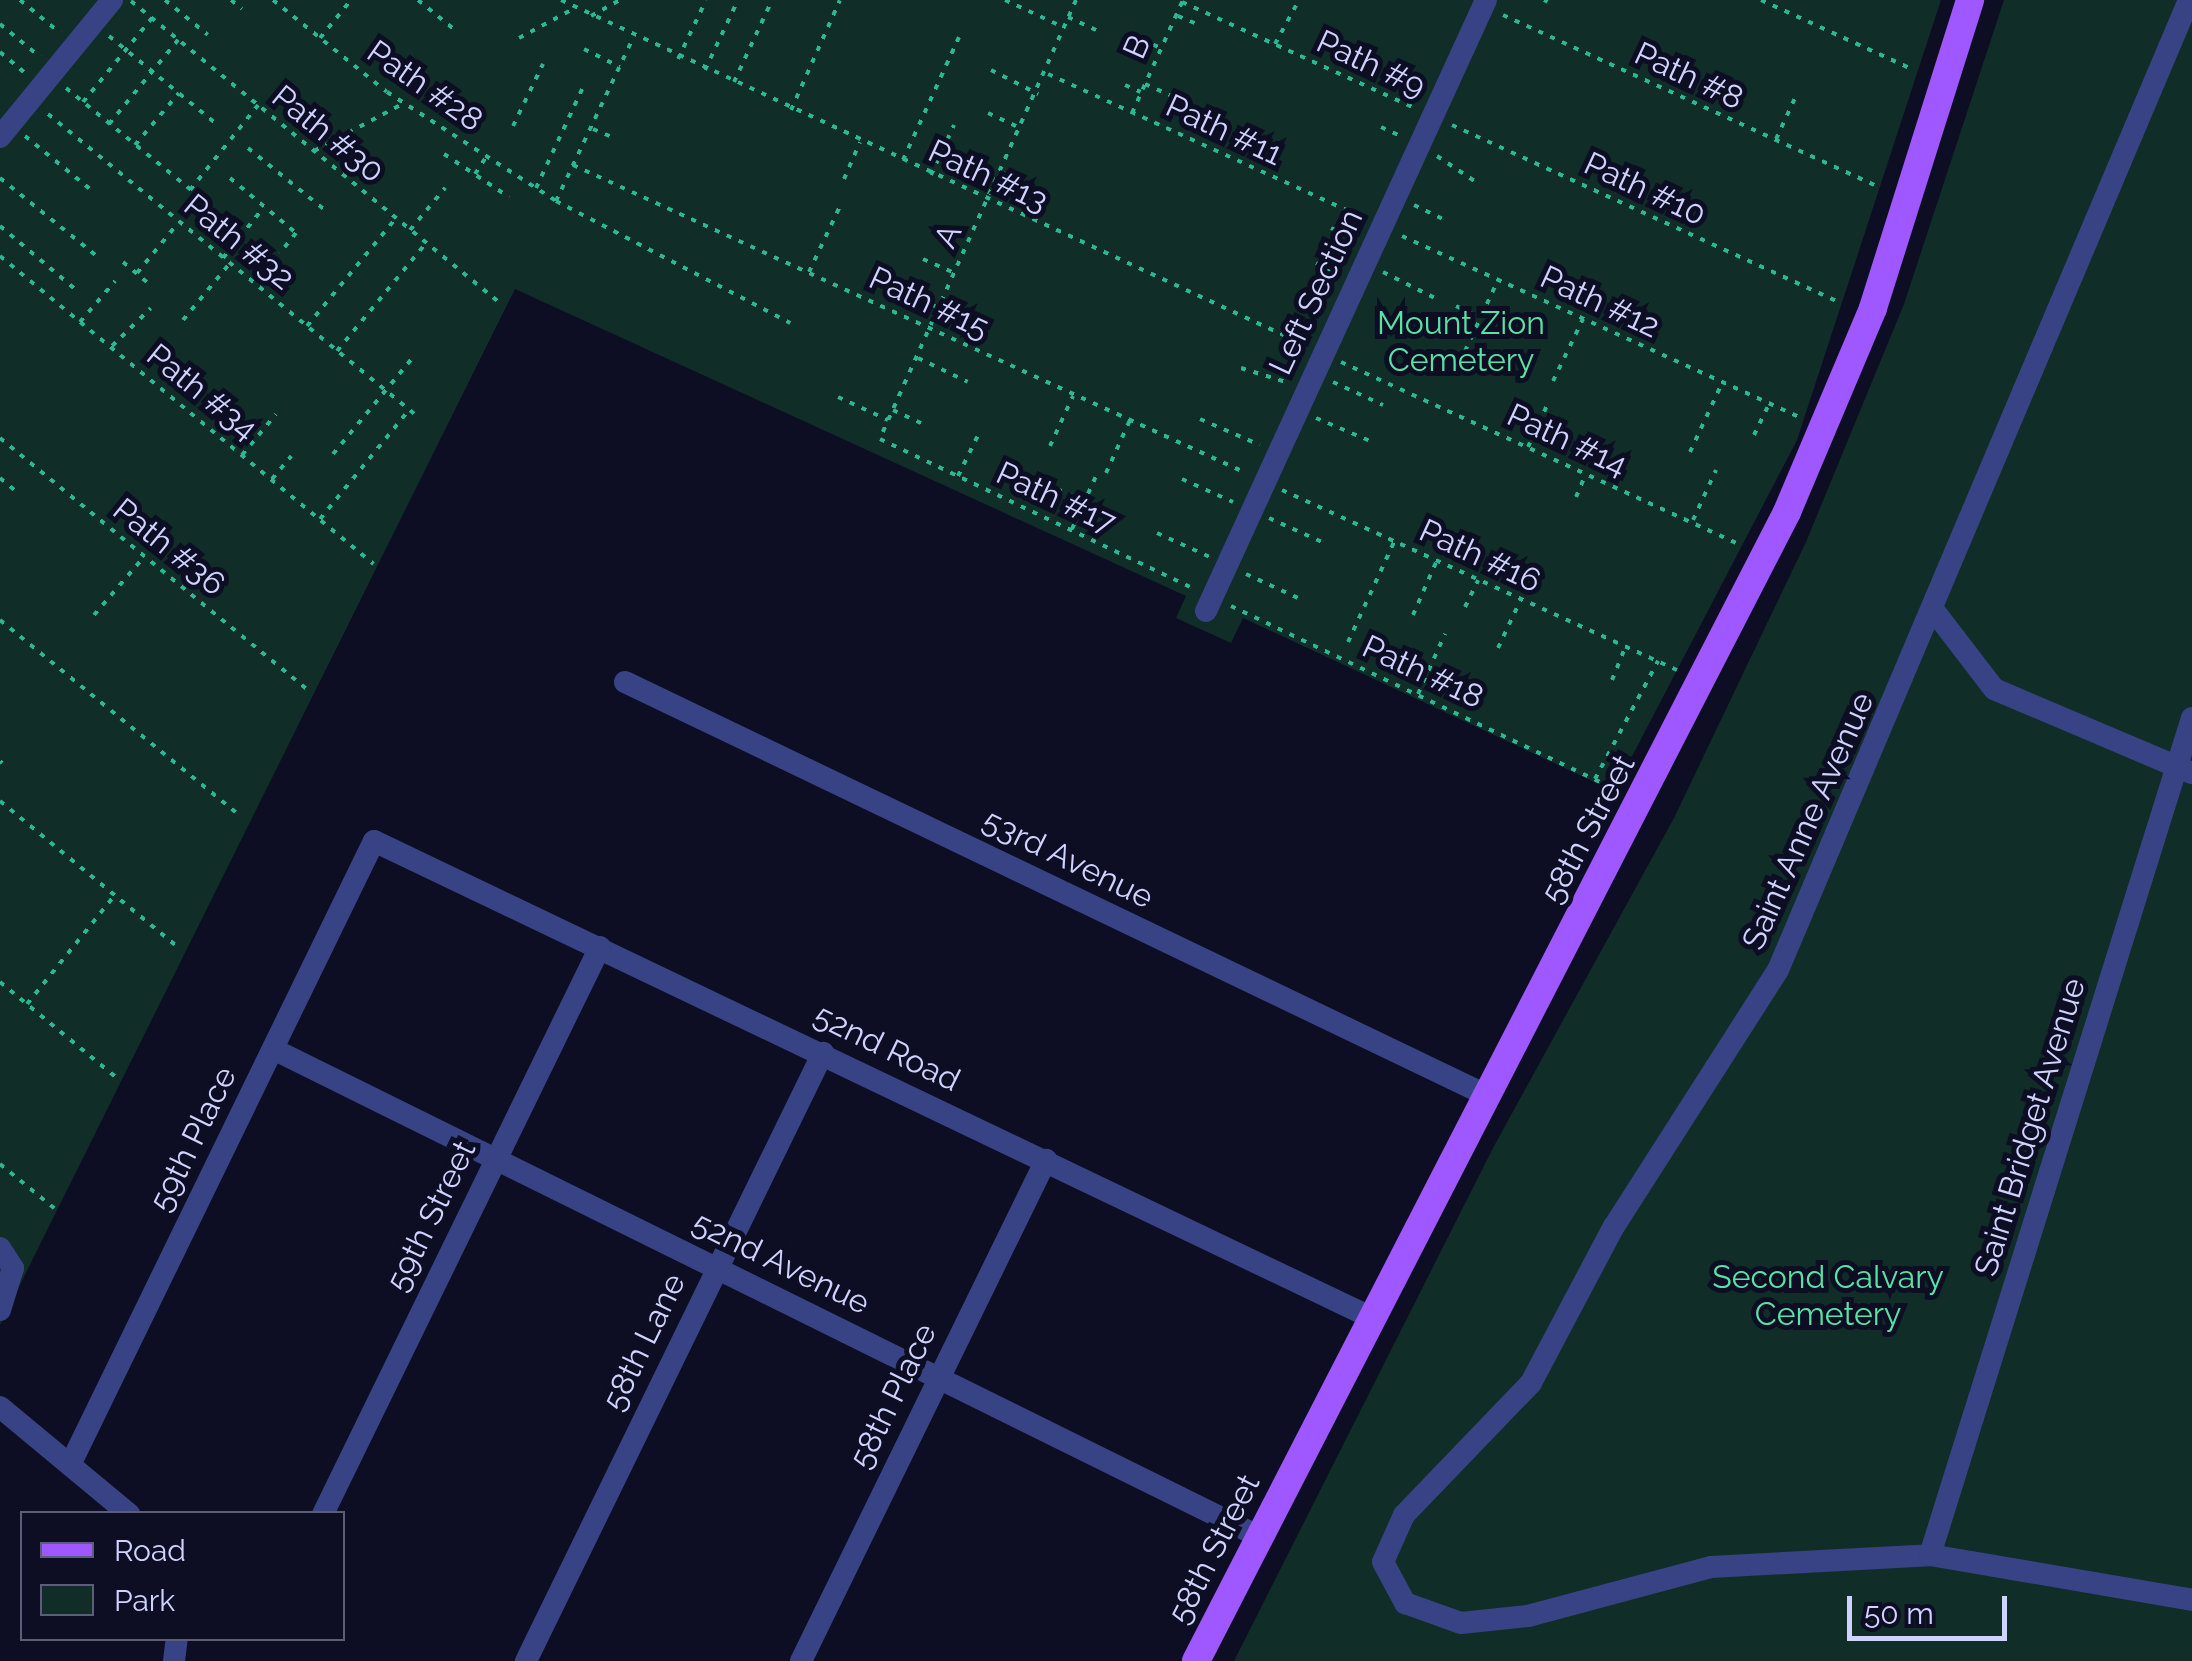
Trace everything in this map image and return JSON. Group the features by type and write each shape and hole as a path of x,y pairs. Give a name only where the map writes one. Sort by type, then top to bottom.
{"main road":[{"name":"58th Street","path":"1196,1661 1484,1094 1697,696 1836,404 1970,0"}],"street":[{"path":"5,130 112,0"},
{"name":"Saint Anne Avenue","path":"1930,1555 1712,1567 1476,1624 1434,1620 1397,1596 1383,1570 1391,1533 1530,1382 1628,1203 1752,1018 1935,612 2189,0"},
{"name":"Left Section","path":"1209,604 1485,3"},
{"path":"1935,612 1994,689 2184,770"},
{"name":"53rd Avenue","path":"625,682 1484,1094"},
{"name":"Saint Bridget Avenue","path":"1930,1555 2184,770 2192,718"},
{"name":"52nd Road","path":"374,841 1370,1318"},
{"name":"59th Place","path":"70,1466 374,841"},
{"name":"59th Street","path":"324,1511 600,947"},
{"name":"52nd Avenue","path":"272,1049 1260,1537"},
{"name":"58th Lane","path":"526,1661 823,1053"},
{"name":"58th Place","path":"800,1661 1046,1160"},
{"path":"0,1248 13,1268 0,1310"},
{"path":"0,1408 125,1511"},
{"path":"1930,1555 2192,1600"}],"path":[{"path":"20,0 75,46"},
{"name":"Path #30","path":"130,0 499,302"},
{"path":"166,0 208,35"},
{"path":"232,0 242,9"},
{"name":"Path #28","path":"273,0 404,103 556,202 790,323"},
{"path":"320,38 350,0"},
{"path":"418,0 455,30"},
{"name":"Path #13","path":"561,0 633,38 989,201 1311,382"},
{"path":"591,16 620,0"},
{"path":"678,58 706,0"},
{"path":"733,84 772,0"},
{"path":"790,110 840,0"},
{"path":"1006,0 1063,27"},
{"name":"A","path":"880,439 1048,74 1076,0"},
{"path":"1275,44 1298,0"},
{"path":"1761,0 1912,69"},
{"name":"Path #9","path":"1183,1 1433,116"},
{"name":"B","path":"1132,112 1183,1"},
{"path":"705,71 737,2"},
{"name":"Path #8","path":"1485,3 1876,186"},
{"path":"519,38 575,8"},
{"path":"1176,15 1201,26"},
{"path":"1068,16 1103,32"},
{"path":"83,102 152,18"},
{"path":"94,23 219,126"},
{"path":"0,24 44,83"},
{"path":"1129,35 1161,48"},
{"path":"902,162 959,37"},
{"path":"556,202 633,38"},
{"path":"109,124 178,40"},
{"path":"584,49 620,67"},
{"path":"0,52 44,83 83,102 200,198"},
{"path":"513,126 543,64"},
{"path":"991,70 1038,94"},
{"name":"Path #11","path":"1048,74 1382,227"},
{"name":"Path #32","path":"44,83 179,222 419,418"},
{"path":"536,188 584,83"},
{"path":"1145,84 1181,100"},
{"path":"1124,85 1141,92"},
{"path":"135,145 179,93"},
{"path":"1776,140 1795,98"},
{"path":"314,151 404,103"},
{"path":"190,190 258,106"},
{"path":"988,113 1022,128"},
{"name":"Path #10","path":"1433,116 1839,302"},
{"path":"932,175 954,126"},
{"path":"591,128 616,139"},
{"path":"5,130 95,193"},
{"path":"844,179 860,142"},
{"path":"248,148 326,211"},
{"path":"444,154 509,197"},
{"path":"475,175 486,156"},
{"name":"Path #15","path":"574,165 1265,482"},
{"path":"1002,172 1049,194"},
{"path":"0,178 98,257"},
{"path":"230,178 296,233 280,253"},
{"path":"410,230 445,188"},
{"path":"1396,196 1444,219"},
{"path":"809,272 841,204"},
{"path":"224,258 265,207"},
{"path":"307,326 396,218"},
{"path":"136,273 179,222"},
{"path":"0,226 74,288"},
{"name":"Path #12","path":"1382,227 1799,417"},
{"path":"337,351 426,243"},
{"name":"Path #34","path":"0,256 374,564"},
{"path":"923,259 956,273"},
{"path":"123,262 147,282"},
{"path":"183,320 230,263"},
{"path":"1365,264 1437,298"},
{"path":"1465,351 1498,280"},
{"path":"80,322 115,281"},
{"path":"884,283 940,308"},
{"path":"1456,306 1480,317"},
{"path":"111,347 152,308"},
{"path":"1553,381 1583,318"},
{"path":"333,454 414,356"},
{"path":"917,358 968,382"},
{"path":"1241,368 1311,382 1383,405"},
{"path":"1311,382 1374,443"},
{"name":"Path #14","path":"1311,382 1528,447 1737,543"},
{"path":"1690,452 1722,382"},
{"path":"1050,446 1074,394"},
{"path":"838,397 888,420"},
{"path":"1528,447 1549,401"},
{"path":"1754,436 1769,404"},
{"path":"320,519 409,410"},
{"path":"893,410 923,424"},
{"path":"242,454 276,414"},
{"path":"1200,419 1278,453"},
{"path":"1106,473 1130,420"},
{"path":"958,476 980,431"},
{"name":"Path #36","path":"0,438 309,691"},
{"name":"Path #17","path":"880,439 1072,530 1209,604"},
{"path":"272,479 291,456"},
{"path":"1692,522 1716,470"},
{"path":"1072,530 1097,474"},
{"path":"1576,496 1586,474"},
{"path":"0,478 19,494"},
{"name":"Path #16","path":"1265,482 1677,670"},
{"path":"1058,489 1116,516"},
{"path":"1348,642 1394,541"},
{"path":"94,615 144,556"},
{"path":"1412,615 1437,560"},
{"path":"1465,607 1478,579"},
{"path":"1498,648 1520,599"},
{"name":"Path #18","path":"1209,604 1418,694 1614,788"},
{"path":"0,620 238,814"},
{"path":"1418,694 1445,634"},
{"path":"1612,680 1625,646"},
{"path":"1595,779 1658,662"},
{"path":"0,801 180,949"},
{"path":"26,1004 115,895"},
{"path":"0,982 118,1079"},
{"path":"0,1164 54,1208"}],"green space":[{"name":"Mount Zion Cemetery","path":"0,0 1941,0 1797,440 1614,791 1243,618 1231,643 1176,618 1186,596 515,289 0,1325"},
{"name":"Second Calvary Cemetery","path":"2004,0 2192,0 2192,1661 1234,1661 1493,1148 1674,818 1806,542 1904,304"}]}
